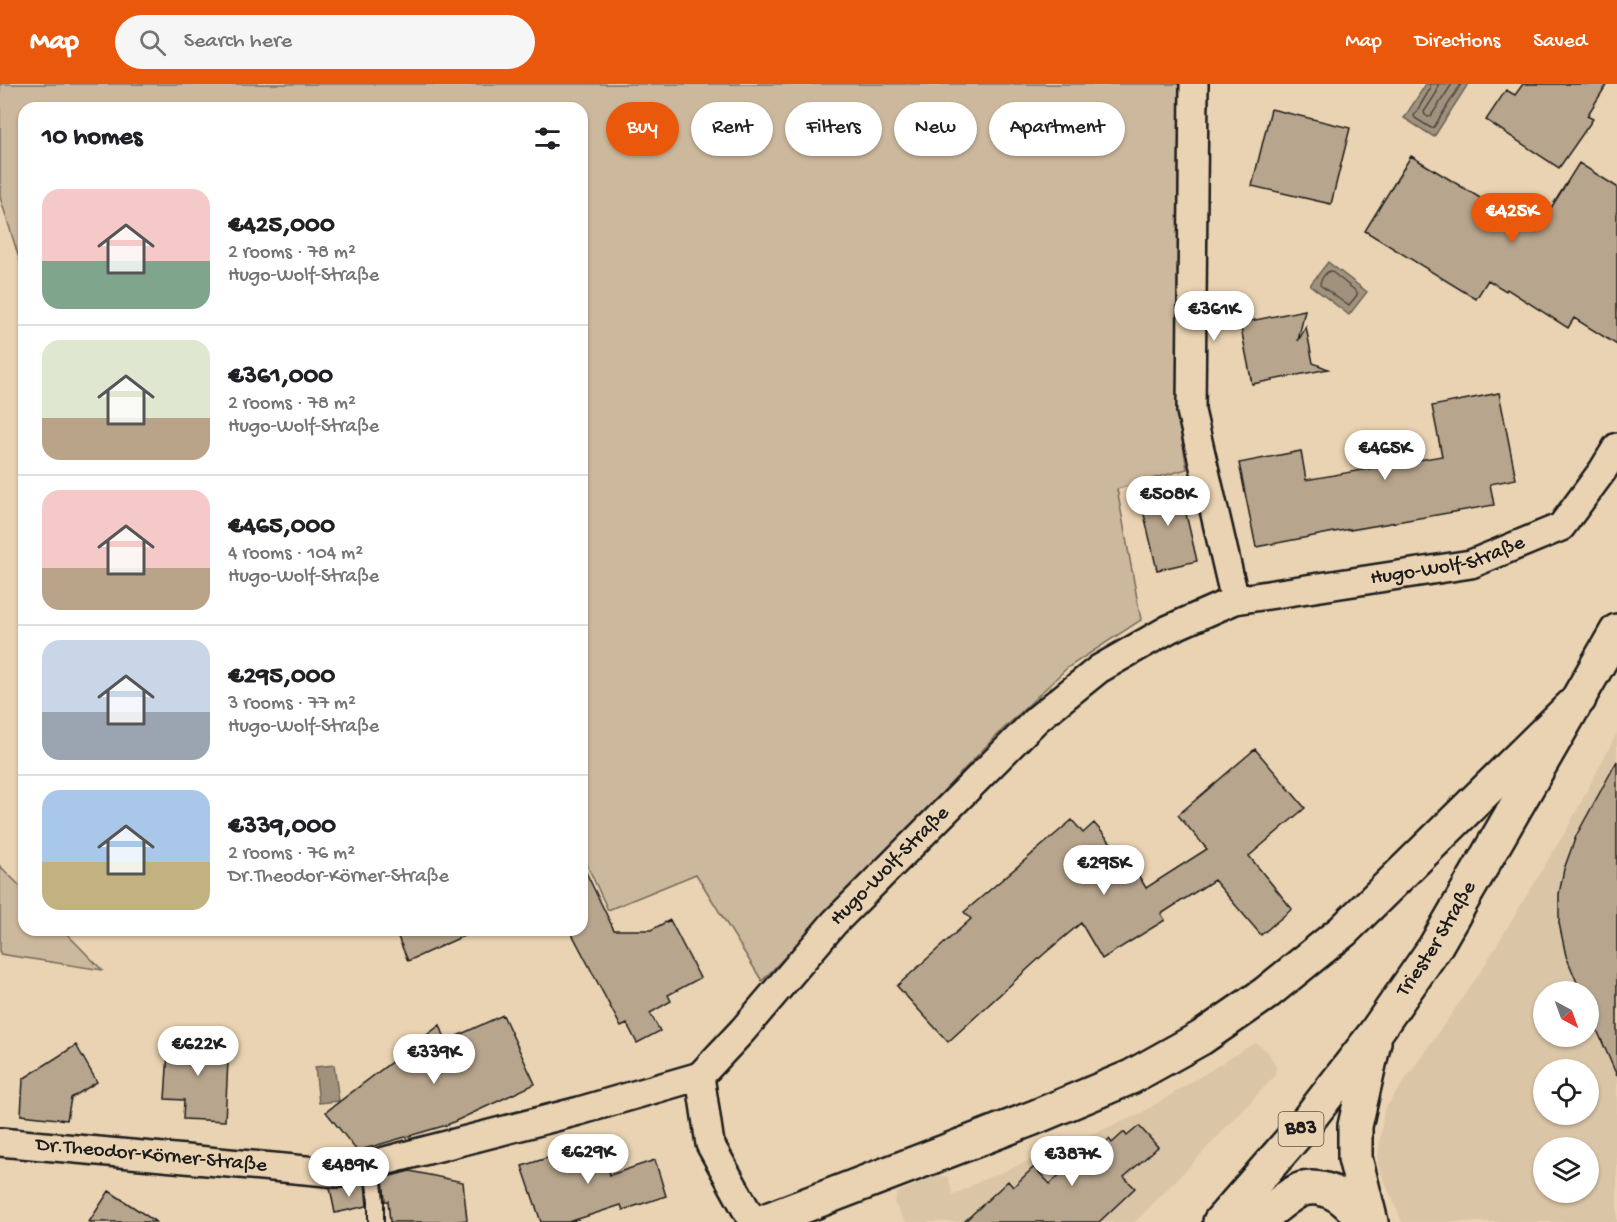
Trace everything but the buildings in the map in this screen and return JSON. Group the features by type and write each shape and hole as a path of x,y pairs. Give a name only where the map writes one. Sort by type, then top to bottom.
{"main road":[{"name":"Triester Straße","path":"1220,1222 1301,1129 1376,1032 1435,947 1617,631"},
{"path":"762,1222 1131,1077 1201,1038 1265,994 1343,931 1579,699"},
{"path":"1371,1222 1355,1158 1355,1126 1376,1032"},
{"path":"1258,1222 1270,1210 1302,1189 1324,1189 1339,1196 1366,1222"}],"street":[{"path":"1194,84 1191,411 1235,600"},
{"name":"Hugo-Wolf-Straße","path":"700,1076 834,923 1037,719 1099,669 1169,629 1235,600 1471,564 1561,527 1617,447"},
{"path":"700,1076 710,1144 753,1222"},
{"name":"Dr.Theodor-Körner-Straße","path":"0,1142 338,1173 579,1111 700,1076"}],"lane":[{"path":"372,1164 376,1222"}],"shaded area":[{"path":"0,84 1192,84 1187,131 1177,409 1187,469 1117,489 1141,620 1067,668 995,737 762,981 696,874 608,910 588,867 588,102 18,102 18,255 0,197"},
{"path":"1617,733 1617,1222 1402,1222 1377,1163 1384,1110 1480,973 1568,827"},
{"path":"0,866 18,884 18,936 69,936 102,970 0,954"},
{"path":"1256,1043 1268,1052 1276,1067 1275,1076 1135,1222 906,1222 894,1203 897,1193 937,1175 948,1177 953,1195 983,1180 1138,1115"}],"water":[{"path":"1426,84 1468,84 1434,137 1404,118"},
{"path":"1328,262 1367,292 1349,315 1310,285"},
{"path":"334,1065 339,1101 319,1103 315,1067"}]}
